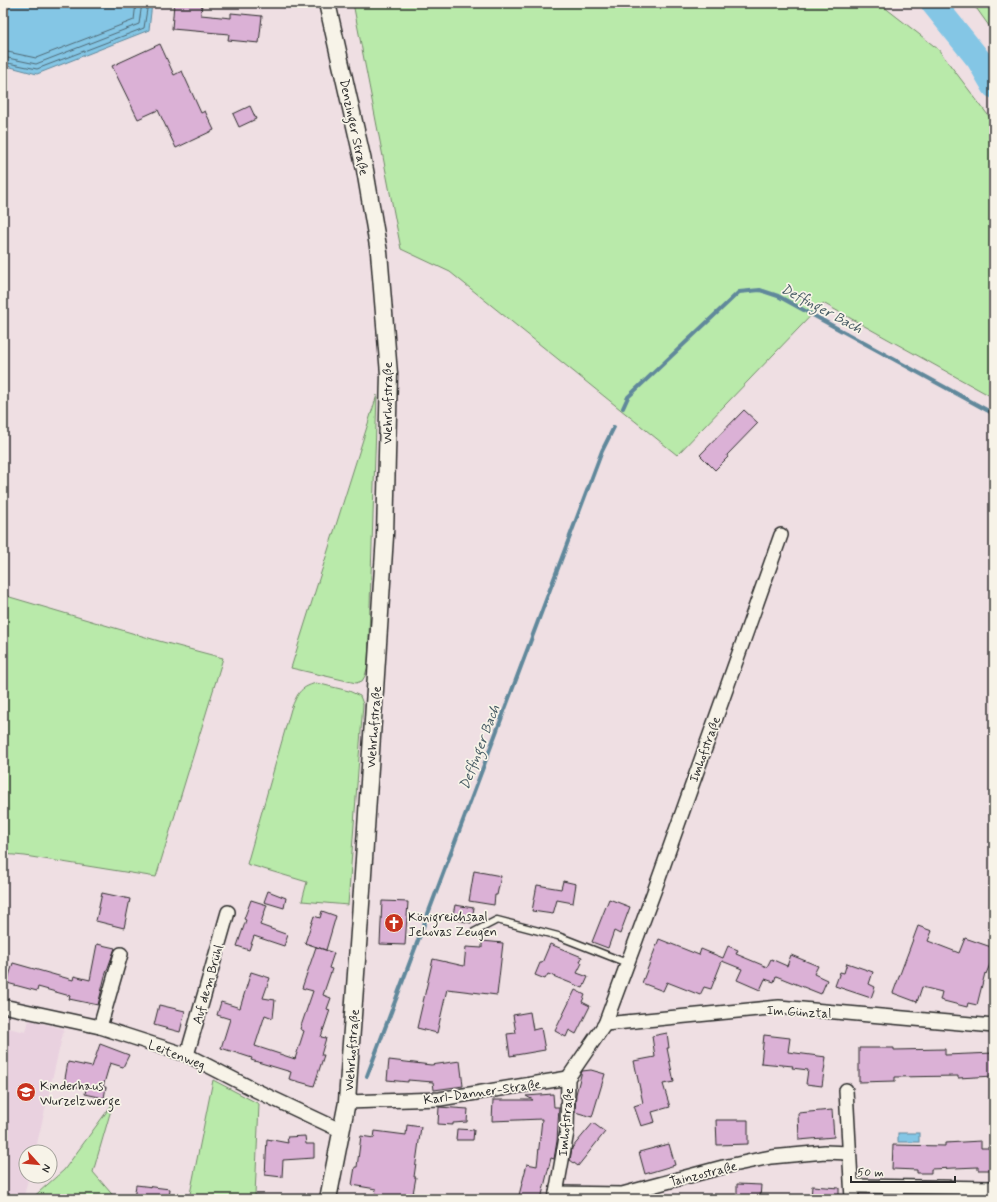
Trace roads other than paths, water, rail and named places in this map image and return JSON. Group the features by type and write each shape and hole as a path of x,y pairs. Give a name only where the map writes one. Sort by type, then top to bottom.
{"street":[{"name":"Denzinger Straße","path":"327,3 365,170 379,252"},
{"name":"Wehrhofstraße","path":"328,1199 347,1102 385,536 389,374 379,252"},
{"name":"Imhofstraße","path":"556,1196 567,1132 568,1078 605,1024 659,878 781,535"},
{"name":"Auf dem Brühl","path":"187,1056 228,912"},
{"path":"100,1027 121,954"},
{"name":"Leitenweg","path":"3,1006 100,1027 187,1056 254,1090 342,1131"},
{"name":"Im Günztal","path":"605,1024 779,1007 994,1026"},
{"name":"Karl-Danner-Straße","path":"347,1102 440,1099 568,1078"},
{"path":"846,1090 852,1199"},
{"name":"Tainzostraße","path":"556,1196 622,1194 723,1167 771,1157 825,1152 849,1153"},
{"path":"852,1186 994,1188"}],"lane":[{"path":"474,932 497,920 558,936 627,963"}],"water":[{"path":"3,3 152,3 149,30 37,74 3,65"},
{"path":"898,1133 919,1133 919,1142 898,1142"}],"waterway":[{"path":"933,3 979,60 994,86"},
{"name":"Deffinger Bach","path":"623,408 628,397 739,292 760,290 778,296 994,414"},
{"name":"Deffinger Bach","path":"367,1076 602,451 614,427"}],"place":[{"name":"Königreichsaal Jehovas Zeugen","path":"394,923"},
{"name":"Kinderhaus Wurzelzwerge","path":"26,1092"}]}
